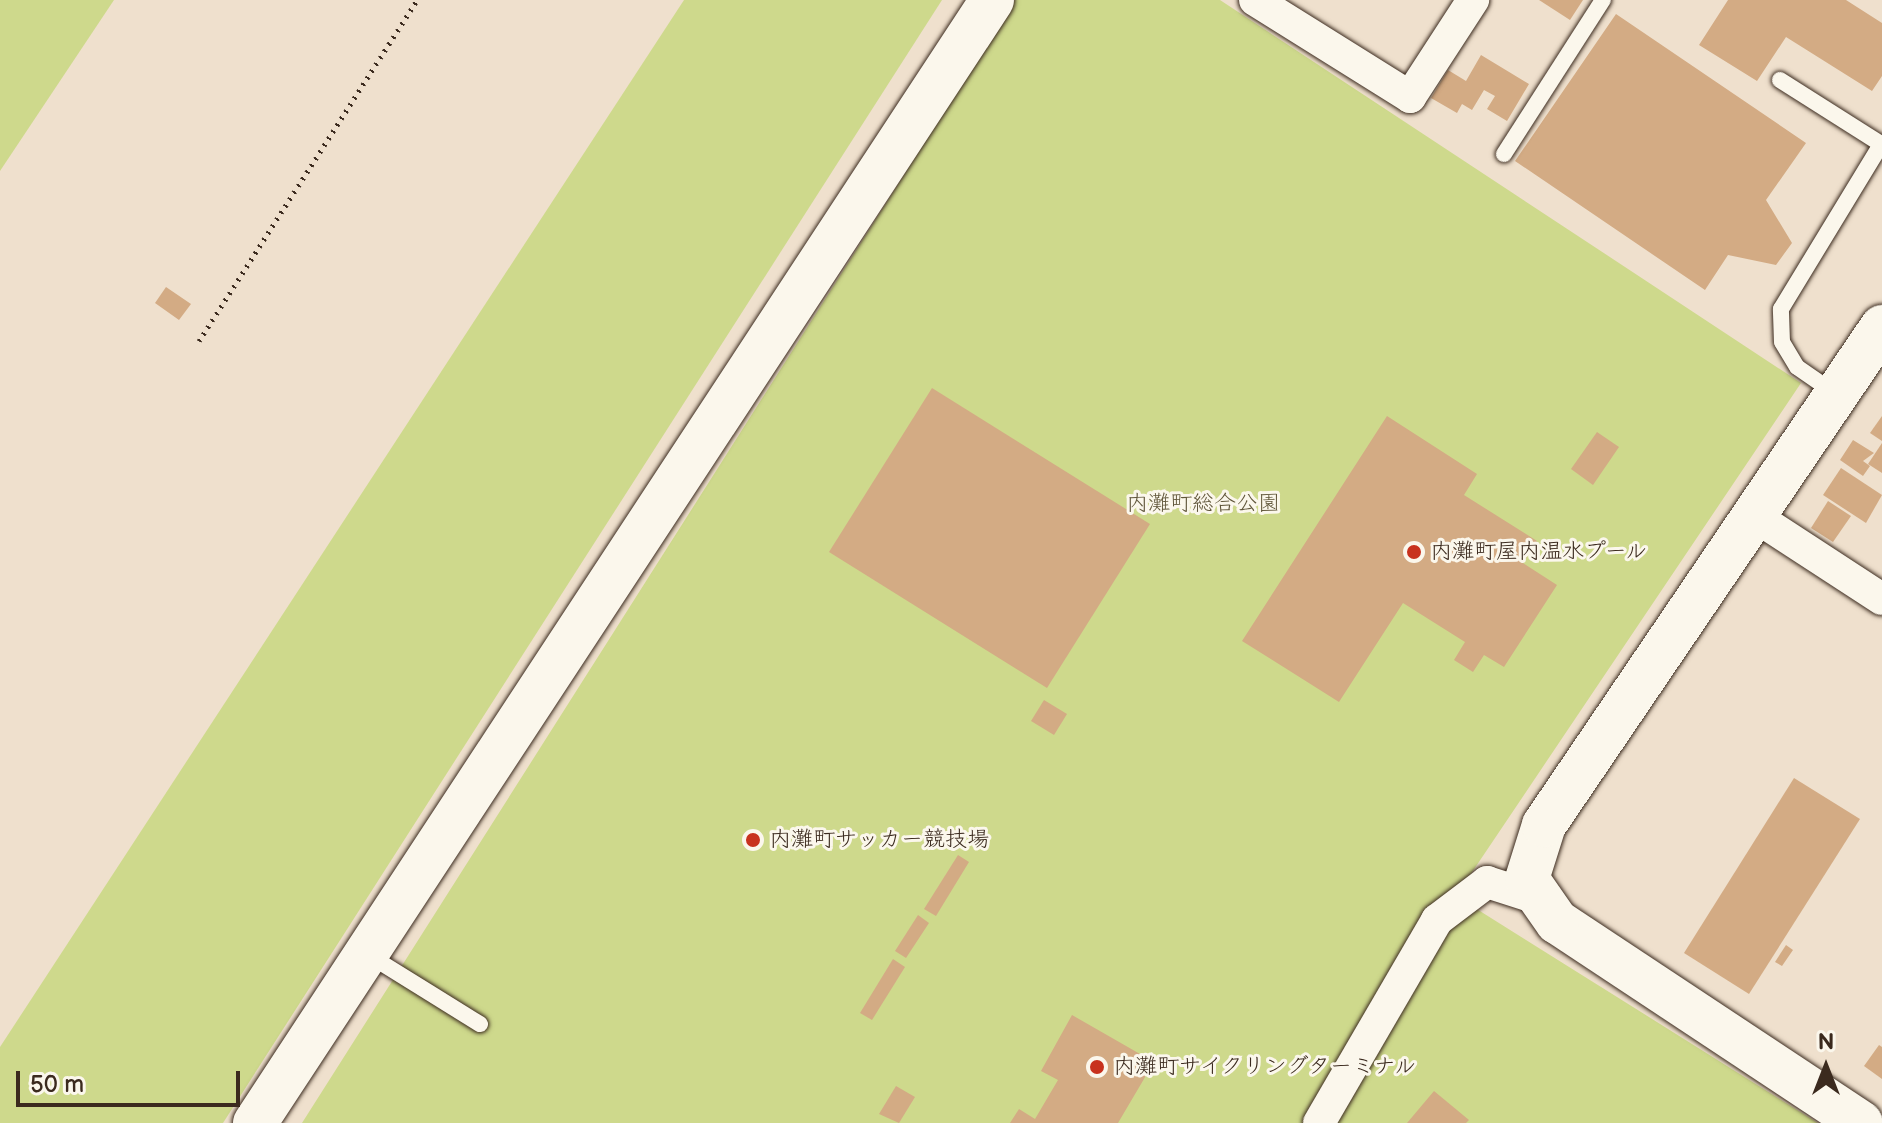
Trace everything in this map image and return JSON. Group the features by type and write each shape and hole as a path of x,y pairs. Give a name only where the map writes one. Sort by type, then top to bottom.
{"street":[{"path":"255,1123 362,951 778,335 992,0"},
{"path":"1255,0 1410,97 1473,0"},
{"path":"1534,897 1530,856 1544,825 1756,517 1882,327"},
{"path":"1756,517 1882,599"},
{"path":"1319,1123 1437,920 1487,882 1534,897 1594,948 1861,1123"}],"lane":[{"path":"1504,154 1603,0"},
{"path":"1780,80 1881,143 1781,309 1782,342 1797,367 1837,395"},
{"path":"362,951 480,1024"}],"path":[{"path":"199,341 417,0"}],"green space":[{"path":"0,0 114,0 0,171"},
{"path":"684,0 942,0 223,1123 0,1123 0,1047"},
{"name":"内灘町総合公園","path":"1015,0 1220,0 1801,383 1456,896 1818,1123 302,1123"}],"building":[{"path":"1539,0 1583,0 1570,20"},
{"path":"1728,0 1846,0 1882,23 1882,76 1872,91 1786,37 1757,81 1699,45"},
{"path":"1616,14 1806,143 1766,200 1792,243 1776,265 1728,255 1705,290 1515,161"},
{"path":"1481,55 1529,84 1507,121 1487,109 1495,96 1484,90 1472,110 1462,104 1457,113 1431,98 1448,70 1466,81"},
{"path":"166,287 191,304 179,320 155,303"},
{"path":"932,388 1150,524 1047,688 829,552"},
{"name":"内灘町屋内温水プール","path":"1387,416 1477,474 1464,495 1537,541 1523,563 1557,585 1504,667 1484,655 1473,672 1454,660 1465,642 1403,603 1339,702 1242,641"},
{"path":"1882,416 1882,441 1870,433"},
{"path":"1597,432 1619,447 1593,485 1571,469"},
{"path":"1853,440 1874,453 1863,461 1870,466 1863,476 1840,460"},
{"path":"1882,443 1882,473 1868,464"},
{"path":"1841,468 1882,495 1866,523 1823,495"},
{"path":"1828,501 1851,516 1833,542 1811,528"},
{"path":"1044,700 1067,714 1054,735 1031,721"},
{"path":"1794,778 1860,819 1749,994 1684,953"},
{"path":"958,855 969,862 936,916 924,909"},
{"path":"918,915 929,923 906,958 895,951"},
{"path":"1786,945 1793,950 1782,966 1775,962"},
{"path":"893,959 905,967 872,1020 860,1013"},
{"name":"内灘町サイクリングターミナル","path":"1072,1015 1154,1062 1118,1123 1010,1123 1019,1109 1035,1119 1058,1080 1041,1071"},
{"path":"1879,1045 1882,1047 1882,1079 1864,1066"},
{"path":"896,1086 915,1097 899,1123 879,1114"},
{"path":"1434,1091 1469,1120 1466,1123 1407,1123"}],"place":[{"name":"内灘町屋内温水プール","path":"1414,552"},
{"name":"内灘町サッカー競技場","path":"753,840"},
{"name":"内灘町サイクリングターミナル","path":"1097,1067"}]}
